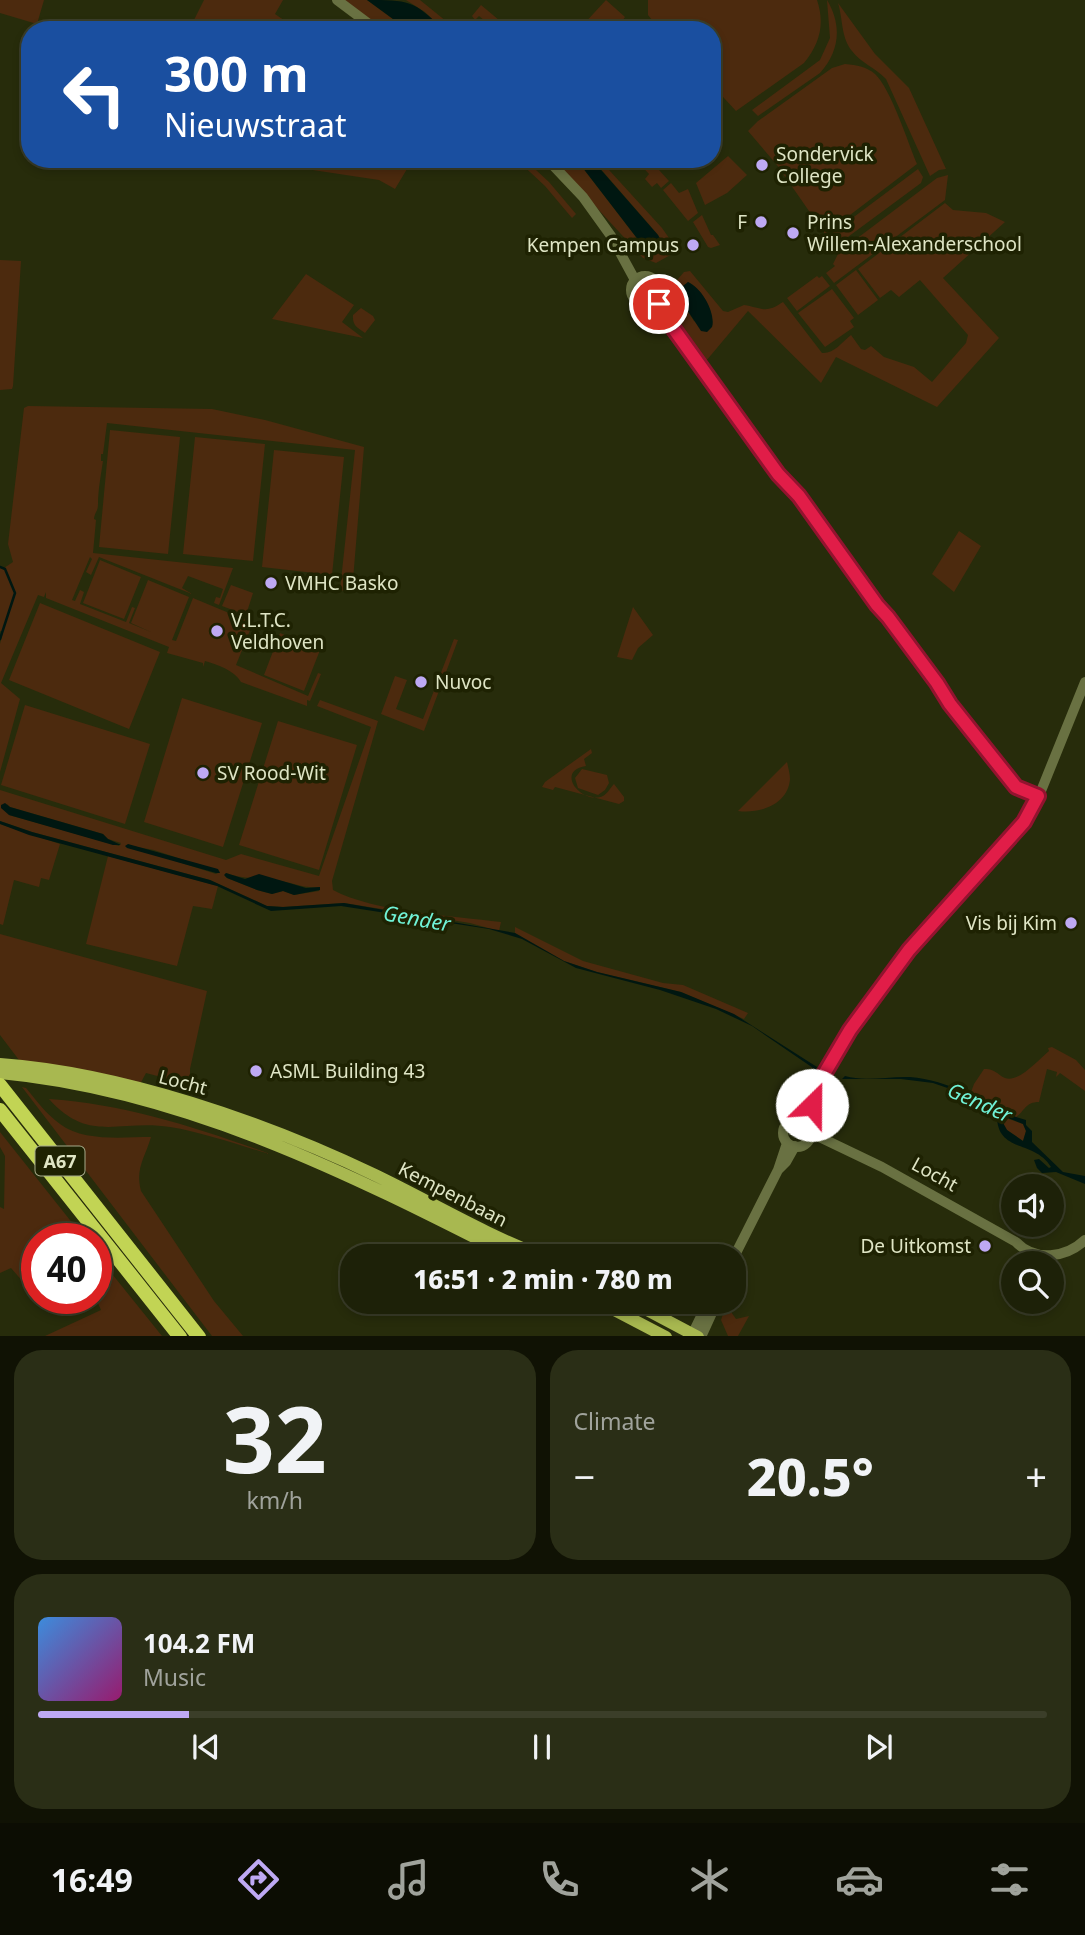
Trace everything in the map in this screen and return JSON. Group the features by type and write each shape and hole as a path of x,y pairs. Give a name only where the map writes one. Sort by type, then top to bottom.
{"highway":[{"name":"A67","path":"0,1086 199,1336"},
{"name":"A67","path":"0,1110 180,1336"}],"main road":[{"name":"Locht","path":"0,1064 34,1067 119,1084 214,1110 285,1136 345,1168"},
{"name":"Locht","path":"0,1073 43,1079 153,1102 216,1121 345,1168"},
{"name":"Kempenbaan","path":"345,1168 488,1244"},
{"name":"Kempenbaan","path":"345,1168 510,1244"},
{"path":"623,1314 666,1336"},
{"path":"655,1314 696,1336"}],"street":[{"path":"337,0 365,21"},
{"path":"556,168 583,197 638,278"},
{"path":"638,278 652,278 656,282 659,291 653,301 640,304 633,298 631,289 638,278"},
{"path":"653,301 950,704 1016,787 1038,796"},
{"path":"801,1120 850,1030 909,950 1024,822 1038,796 1085,682"},
{"path":"801,1120 809,1137 800,1146 791,1144 783,1135 785,1126 790,1121 801,1120"},
{"name":"Locht","path":"809,1137 883,1167 1016,1242 1051,1255 1072,1249 1085,1240"},
{"path":"741,1244 778,1170 779,1160 791,1144"},
{"path":"696,1336 704,1314"},
{"path":"696,1336 710,1314"}],"shaded area":[{"path":"0,0 44,0 38,21 27,21 0,13"},
{"path":"204,0 283,0 275,14 285,21 194,21"},
{"path":"344,0 367,0 396,21 371,21"},
{"path":"406,0 420,0 446,21 434,21"},
{"path":"606,0 625,17 622,21 587,21"},
{"path":"648,0 817,0 821,25 814,48 804,63 736,111 721,95 721,21 653,21 648,15"},
{"path":"827,0 835,19 837,38 827,65 820,73 758,116 752,110 820,60 830,38"},
{"path":"838,3 875,54 909,88 946,169 930,176 886,79 848,46"},
{"path":"481,5 500,21 485,21 479,16 475,20 472,16"},
{"path":"845,64 869,70 881,81 917,164 825,234 777,165 748,131 832,68"},
{"path":"728,156 747,175 727,193 705,205 696,183 714,168 721,168 721,162"},
{"path":"408,168 395,189 379,180 306,169"},
{"path":"526,168 534,168 549,182 576,214 572,218"},
{"path":"560,168 583,168 646,250 655,253 664,246 658,235 600,168 607,168 662,228 676,248 674,253 656,263 643,258"},
{"path":"643,168 657,168 669,181 661,188 657,183 652,187 645,179 649,174"},
{"path":"918,169 923,177 921,183 837,245 832,244 827,237"},
{"path":"948,175 945,200 834,283 826,273 835,266 833,264 839,252 937,178"},
{"path":"671,183 679,193 688,189 698,213 688,221 663,190"},
{"path":"945,203 953,210 986,213 1005,222 943,278 999,338 937,407 836,357 821,383 748,311 706,361 676,320 666,293 684,272 690,271 723,311 728,312 744,305 768,309 783,302 822,353 834,350 851,335 861,349 865,350 871,346 884,357 914,367 932,382 966,343 968,335 920,280 899,297 891,290 880,298 858,269","holes":["688,282 709,308 712,327 694,321 679,298"]},
{"path":"702,215 711,235 720,245 708,247 693,222"},
{"path":"0,260 21,261 13,386 12,389 0,390"},
{"path":"856,270 878,300 858,315 836,285"},
{"path":"306,274 354,305 342,322 363,338 272,319"},
{"path":"817,276 822,276 830,286 797,311 787,298"},
{"path":"832,289 854,318 850,321 854,327 825,347 798,313"},
{"path":"361,308 375,320 365,333 353,322 353,315"},
{"path":"24,408 212,409 265,420 364,447 352,592 340,590 355,450 107,423 101,454 103,461 98,507 94,519 93,553 233,568 219,605 214,603 216,597 220,598 223,589 188,576 182,588 192,594 99,557 91,575 86,572 92,559 90,557 72,600 75,601 80,590 84,592 80,604 126,622 132,607 135,608 129,623 151,632 131,623 148,580 189,597 172,640 176,641 193,598 253,623 236,665 308,696 318,673 321,674 310,701 307,700 307,706 241,682 230,671 215,664 205,661 203,667 203,663 167,653 169,647 46,598 46,592 44,597 38,595 1,683 20,699 0,772 0,644 3,632 0,631 0,567 4,568 13,562 8,544"},
{"path":"110,430 180,437 168,554 99,547"},
{"path":"195,437 265,444 253,561 183,554"},
{"path":"274,450 344,457 332,575 262,567"},
{"path":"959,531 981,546 954,592 932,574"},
{"path":"100,560 141,577 124,619 83,603"},
{"path":"231,585 253,593 246,615 222,606"},
{"path":"40,603 160,652 129,729 9,680"},
{"path":"633,607 653,635 638,648 632,660 617,657"},
{"path":"280,633 320,650 304,691 264,675"},
{"path":"454,639 458,640 424,731 381,714 395,676 407,680 396,709 423,719"},
{"name":"SV Rood-Wit","path":"182,698 262,723 223,847 144,822"},
{"path":"320,700 378,721 332,881 333,890 392,908 501,922 499,931 470,923 344,903 267,906 210,880 0,821 0,790 226,860 241,854 319,876 371,727 317,706","holes":["7,804 103,834 108,839 121,843 119,846 9,815","126,845 154,850 220,872 216,874","226,873 245,878 320,887 319,891 294,895 283,891 272,894 225,876"]},
{"path":"25,705 150,744 125,824 1,785"},
{"path":"278,721 357,745 319,870 239,845"},
{"path":"591,749 592,753 584,759 586,766 572,774 575,786 586,795 555,787 553,790 542,787 545,782"},
{"path":"787,762 790,779 788,788 778,801 755,811 738,811"},
{"path":"582,769 607,775 609,783 605,790 598,795 578,788 575,778"},
{"path":"614,784 624,801 619,804 596,798 603,796"},
{"path":"0,824 60,844 49,880 41,878 39,887 14,880 3,925 0,924"},
{"path":"108,856 218,886 212,909 193,906 177,966 86,944"},
{"path":"515,927 583,961 663,983 683,985 748,1013 744,1019 681,992 597,972 564,961 515,933"},
{"path":"0,934 207,991 190,1080 176,1081 146,1073 139,1086 19,1060 0,1035"},
{"path":"1052,1047 1076,1060 1085,1070 1085,1091 1060,1073 1056,1077 1057,1072 1047,1069 1039,1102 1028,1105 1016,1117 970,1095 984,1069 993,1070 1010,1079 1028,1069"},
{"path":"22,1087 26,1088 50,1116 80,1134 151,1137 140,1169 141,1191 214,1301 243,1336 212,1336"},
{"path":"49,1099 133,1112 216,1135 270,1154 170,1127 92,1126 64,1113"},
{"path":"998,1115 1023,1124 1026,1131 1023,1141 1007,1130"},
{"path":"0,1132 72,1223 21,1223 21,1280 11,1268 0,1273 0,1207 4,1209 5,1156 0,1147"},
{"path":"112,1274 162,1336 45,1336 92,1314 112,1314"},
{"path":"723,1314 732,1314 736,1319 749,1316 738,1336 728,1336 721,1320"}],"water":[{"path":"367,0 392,0 410,4 433,21 396,21"},
{"path":"583,168 600,168 658,235 663,244 661,249 652,254 646,250"},
{"path":"688,282 703,295 710,308 713,321 707,332 701,331 680,299 679,289"},
{"path":"5,803 10,807 103,834 121,845 9,815 1,808"},
{"path":"0,821 210,880 267,906 344,903 515,933 564,961 597,972 681,992 734,1014 817,1067 816,1070 752,1026 716,1009 660,990 576,968 522,939 489,929 341,906 271,911 217,886 29,835 0,824"},
{"path":"128,844 218,869 220,873 127,848 125,846"},
{"path":"226,873 245,879 259,874 306,888 320,887 320,890 294,895 283,891 272,894 227,878 224,875"},
{"name":"Gender","path":"910,1077 938,1082 1026,1120 1026,1125 1032,1131 1032,1142 1063,1172 1085,1176 1085,1184 1064,1174 1042,1173 1034,1160 1039,1159 1051,1167 1044,1158 1009,1141 998,1127 997,1114 959,1092 933,1083 869,1079","holes":["998,1114 1023,1124 1026,1131 1023,1141 1007,1130"]}],"waterway":[{"path":"0,567 5,569 15,593 0,639"}],"place":[{"name":"Sondervick College","path":"762,165"},
{"name":"F","path":"761,222"},
{"name":"Prins Willem-Alexanderschool","path":"793,233"},
{"name":"Kempen Campus","path":"693,245"},
{"name":"VMHC Basko","path":"271,583"},
{"name":"V.L.T.C. Veldhoven","path":"217,631"},
{"name":"Nuvoc","path":"421,682"},
{"name":"SV Rood-Wit","path":"203,773"},
{"name":"Vis bij Kim","path":"1071,923"},
{"name":"ASML Building 43","path":"256,1071"},
{"name":"De Uitkomst","path":"985,1246"}],"route":[{"path":"659,304 668,321 778,474 799,496 950,704 1016,787 1038,796 1024,822 909,950 850,1030 817,1086 812,1105"}]}
